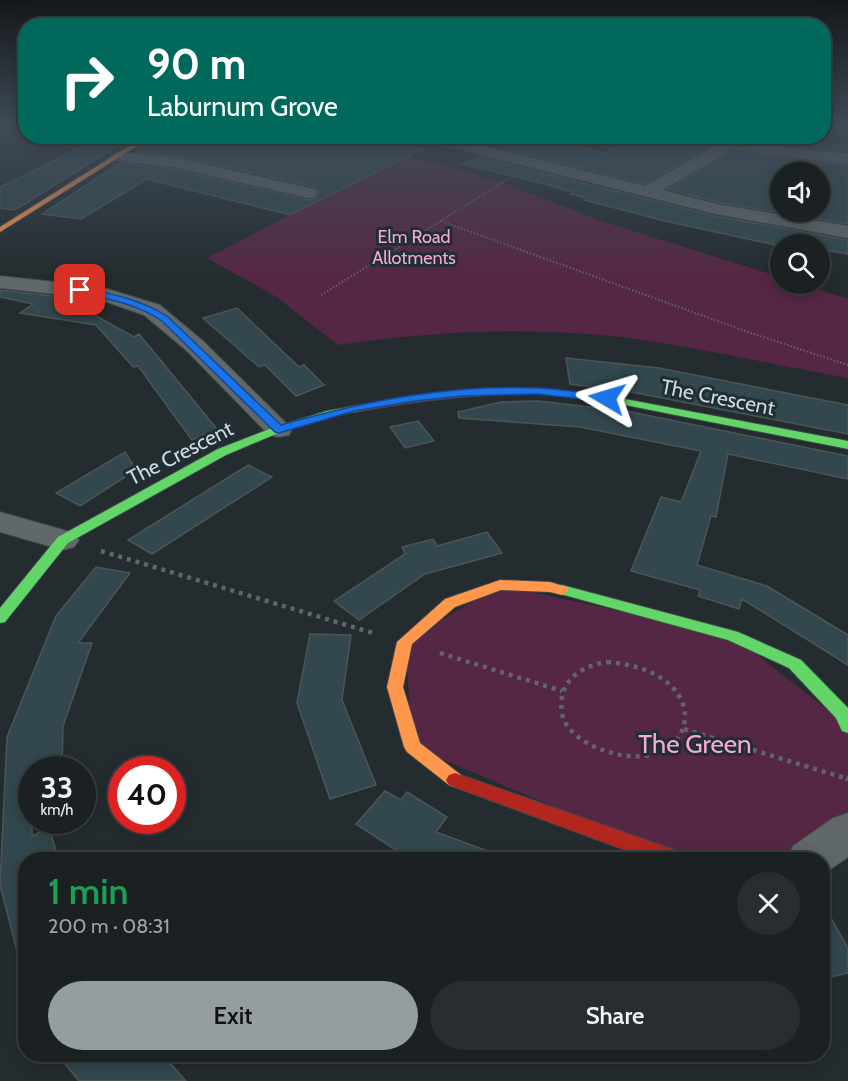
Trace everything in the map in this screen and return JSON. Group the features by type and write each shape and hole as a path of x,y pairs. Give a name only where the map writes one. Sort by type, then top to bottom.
{"street":[{"path":"0,230 87,176"},
{"path":"236,176 309,193"},
{"path":"586,176 716,209 848,232"},
{"path":"647,192 674,176"},
{"path":"0,282 101,293 152,310 195,346 279,429"},
{"name":"The Crescent","path":"0,618 63,540 182,472 222,452 279,429 331,413 415,398 462,393 538,391 626,401 848,445"},
{"path":"0,522 63,540"},
{"path":"654,852 459,783 413,747 395,687 405,642 450,603 500,585 550,588 733,636 795,664 843,714 848,726"},
{"path":"820,852 848,832"}],"path":[{"path":"321,295 494,187 517,176"},
{"path":"441,221 737,328 848,365"},
{"path":"63,540 562,691"},
{"path":"607,662 631,663 654,672 671,684 681,699 684,729 673,745 651,756 633,758 613,756 593,748 572,730 564,717 561,702 562,691 574,674 586,667 607,662"},
{"path":"684,729 848,779"}],"green space":[{"name":"Elm Road Allotments","path":"365,176 480,176 510,185 598,220 770,274 770,294 830,293 848,299 848,378 684,347 593,334 520,331 447,333 338,345 275,296 207,258"},
{"name":"The Green","path":"500,585 733,636 848,726 848,832 819,852 660,852 413,747 405,642"}],"building":[{"path":"22,176 69,176 15,210 0,208 0,187"},
{"path":"99,176 206,176 309,200 315,199 320,194 315,187 268,176 368,176 290,215 147,179 81,219 42,214"},
{"path":"514,176 557,176 715,216 815,234 770,234 770,244 665,221 584,200 587,198 559,189 561,188"},
{"path":"615,176 658,176 645,184"},
{"path":"690,176 770,176 770,211 716,202 668,189"},
{"path":"830,176 848,176 848,224 830,221"},
{"path":"830,237 848,240 848,254 830,251"},
{"path":"0,290 62,297 134,337 139,334 217,429 192,440 138,366 133,367 96,325 20,313 33,304 0,297"},
{"path":"237,308 299,367 304,365 324,385 296,396 265,365 259,367 203,318"},
{"path":"566,358 659,368 848,405 848,434 626,391 570,384"},
{"path":"538,401 626,411 848,456 848,479 728,454 716,517 711,516 697,565 767,586 848,635 848,665 742,599 739,609 698,596 700,590 631,571 661,497 681,502 701,451 580,427 459,418 458,412 501,402"},
{"path":"418,421 434,441 405,448 390,427"},
{"path":"125,452 136,470 80,506 56,493"},
{"path":"248,465 272,477 152,554 128,540"},
{"path":"487,532 502,553 425,574 359,620 334,601 405,554 402,547 433,539 437,546"},
{"path":"96,567 130,573 78,643 92,643 63,726 62,756 18,756 18,834 32,834 32,836 51,834 56,852 18,852 17,951 0,885 7,737 56,616"},
{"path":"310,634 351,635 342,700 376,785 330,799 297,703"},
{"path":"385,791 401,800 407,792 447,817 436,832 490,852 399,852 356,824"},
{"path":"830,916 848,948 848,973 830,977"},
{"path":"64,1062 169,1062 186,1081 79,1081"}],"traffic: fast":[{"path":"614,400 848,445"},
{"path":"0,618 63,540 222,452 279,429 331,413 360,408"},
{"path":"562,590 733,636 795,664 843,714 848,726"}],"traffic: slow":[{"path":"0,230 85,176"},
{"path":"455,780 413,747 395,687 405,642 450,603 500,585 550,587 562,590"}],"traffic: jam":[{"path":"360,408 447,395 514,391 556,392 614,400"},
{"path":"455,780 655,852"}],"route":[{"path":"80,290 133,302 152,310 165,319 279,429 353,408 462,393 538,391 607,398"}]}
